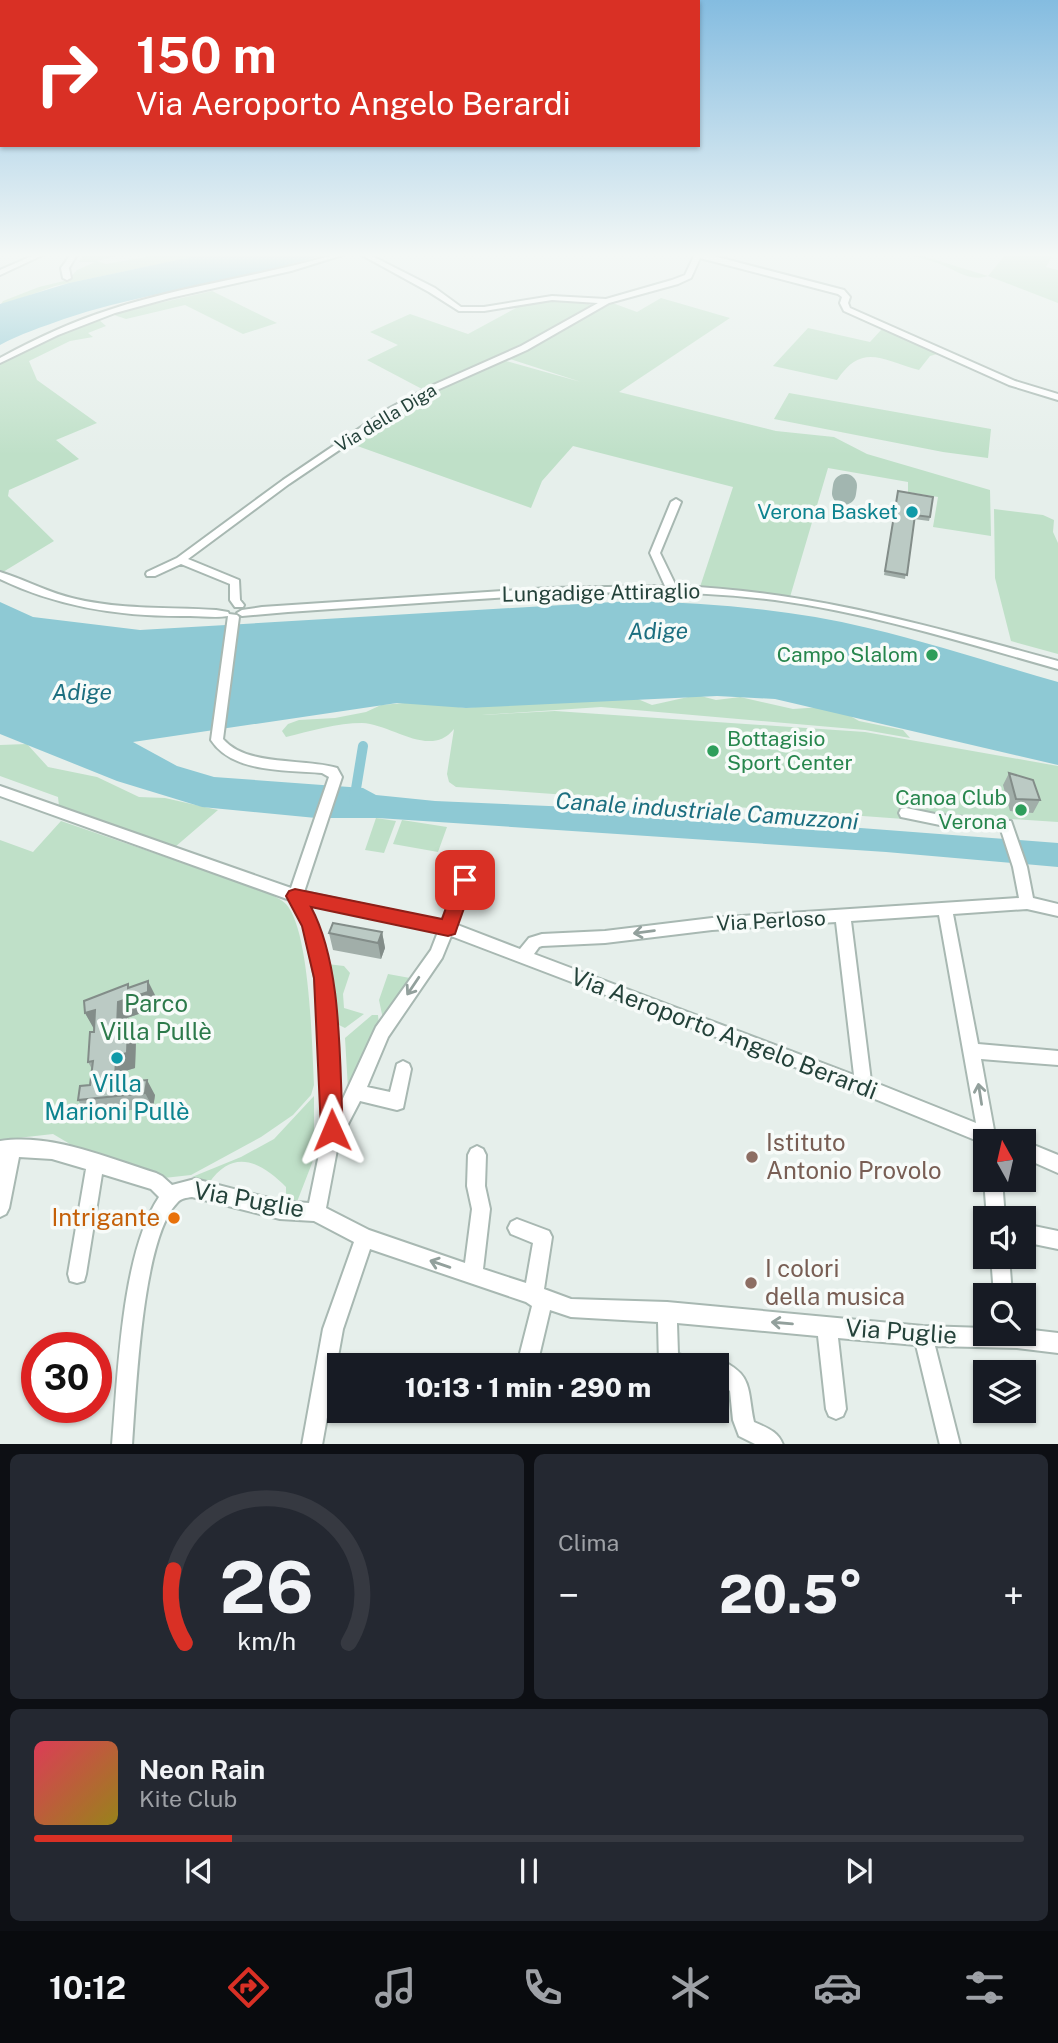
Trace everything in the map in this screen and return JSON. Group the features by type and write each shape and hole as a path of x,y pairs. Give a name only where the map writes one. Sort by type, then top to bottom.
{"street":[{"path":"0,361 47,335 87,320"},
{"name":"Via della Diga","path":"151,574 181,560 286,482 391,411 434,388 513,353 571,320"},
{"name":"Via della Diga","path":"873,320 1012,383 1058,397"},
{"path":"671,589 655,553 676,502"},
{"path":"181,560 234,582 234,610 217,740 221,749 239,757 332,771 336,777 295,896 311,926 323,978 332,1130 316,1212"},
{"name":"Lungadige Attiraglio","path":"0,575 19,585 81,604 163,613 262,610 579,589 671,589 814,603 912,625 1058,665"},
{"name":"Via Aeroporto Angelo Berardi","path":"0,792 295,896 448,928 973,1130"},
{"path":"905,813 1008,829 1020,867 1027,903"},
{"path":"332,1130 341,1120 356,1092 382,1032 437,953 465,880"},
{"name":"Via Perloso","path":"523,957 534,942 542,940 605,937 712,924 1027,903 1058,910"},
{"path":"945,909 991,1129"},
{"path":"842,917 863,1086"},
{"path":"973,1051 1058,1058"},
{"path":"356,1092 397,1102 403,1069"},
{"path":"0,1208 6,1149 52,1150 156,1182 171,1196 159,1215 147,1248 133,1334 122,1444"},
{"path":"1036,1155 1058,1164"},
{"path":"473,1276 481,1209 476,1186 477,1156"},
{"path":"77,1274 94,1165"},
{"name":"Via Puglie","path":"171,1196 185,1188 195,1188 280,1210 316,1212 365,1238 570,1308 667,1312 923,1336 973,1336"},
{"path":"517,1228 543,1237 538,1299 529,1353"},
{"path":"1036,1235 1058,1240"},
{"path":"312,1444 333,1329 365,1238"},
{"path":"667,1312 668,1353"},
{"name":"Via Puglie","path":"827,1327 836,1409"},
{"path":"923,1336 950,1444"},
{"name":"Via Puglie","path":"1036,1339 1058,1343"},
{"path":"729,1376 741,1388 746,1429 766,1438 772,1444"}],"green space":[{"path":"94,320 100,320 106,326 88,333 93,337 70,341 29,361 37,380 97,423 56,440 79,459 9,490 8,496 54,541 3,572 0,570 0,364 52,337"},
{"path":"216,320 272,320 277,323 243,334"},
{"path":"396,320 429,320 468,334 493,320 567,320 503,358 422,389 367,360 398,345 370,332"},
{"path":"575,320 726,320 619,392 776,431 834,437 867,454 990,490 991,536 933,527 938,497 908,492 908,482 828,468 790,597 700,587 733,487 573,446 542,481 531,508 349,443 403,407 458,380 506,361 581,382 510,359"},
{"path":"890,326 944,352 930,356 919,370 874,357 864,358 846,368 837,380 773,366 808,328 870,342 881,330"},
{"path":"789,393 991,429 988,458 943,452 774,419"},
{"path":"994,509 1043,515 1054,520 1053,532 1058,543 1058,654 1011,641 995,578"},
{"name":"Bottagisio Sport Center","path":"626,694 652,705 697,695 716,700 740,697 793,709 822,707 845,713 859,721 903,730 910,738 865,730 601,707 482,715 555,711 865,732 1058,766 1058,822 903,812 904,819 456,787 449,782 447,774 454,729 434,741 410,738 362,723 334,726 286,737 282,731 288,724 299,720 335,718 366,712 381,705 427,701 464,708"},
{"path":"27,744 48,767 97,777 139,797 165,798 218,810 175,847 59,806 58,797 0,776 0,745"},
{"path":"376,818 396,821 384,853 365,850"},
{"path":"402,820 447,827 438,852 393,844"},
{"name":"Parco Villa Pullè","path":"61,821 268,892 286,904 294,918 305,963 311,1018 314,1085 311,1095 293,1115 261,1137 191,1175 155,1179 92,1157 53,1134 0,1140 0,840 33,852"},
{"path":"327,964 344,966 350,973 343,994 344,1008 364,1014 345,1028 335,1023"},
{"path":"388,974 410,978 383,1019 379,1000"},
{"path":"372,1015 378,1015 379,1025 348,1089 345,1038"},
{"path":"314,1096 314,1158 295,1207 286,1204 286,1187 266,1170 247,1162 228,1165 209,1183 192,1177 241,1157 274,1139"}],"water":[{"path":"0,320 60,320 15,337 0,345"},
{"name":"Adige","path":"630,601 750,608 839,621 916,640 1058,682 1058,765 775,699 717,696 466,708 397,703 133,742 177,766 214,777 363,788 376,795 435,801 595,808 1058,843 1058,867 886,852 378,818 316,818 202,807 117,781 0,734 0,602 33,617 140,630"}],"building":[{"path":"898,491 933,497 930,517 915,515 907,575 885,571"},
{"path":"1009,773 1033,780 1040,800 1016,799"},
{"path":"333,923 382,932 378,943 329,933"},
{"path":"148,981 148,992 118,1002 117,1027 128,1025 127,1053 116,1056 115,1083 147,1080 145,1093 78,1100 80,1086 90,1085 93,1061 88,1062 95,1010 85,1013 84,1001 128,984 128,988"}],"waterway":[{"name":"Canale industriale Camuzzoni","path":"354,801 363,746"}],"taxiway":[{"path":"844,493 845,486"}],"place":[{"name":"Verona Basket","path":"912,512"},
{"name":"Campo Slalom","path":"932,655"},
{"name":"Bottagisio Sport Center","path":"713,751"},
{"name":"Canoa Club Verona","path":"1021,810"},
{"name":"Villa Marioni Pullè","path":"117,1058"},
{"name":"Istituto Antonio Provolo","path":"752,1157"},
{"name":"Intrigante","path":"174,1218"},
{"name":"I colori della musica","path":"751,1283"}],"route":[{"path":"332,1130 331,1077 323,978 311,926 295,896 448,928 465,880"}]}
